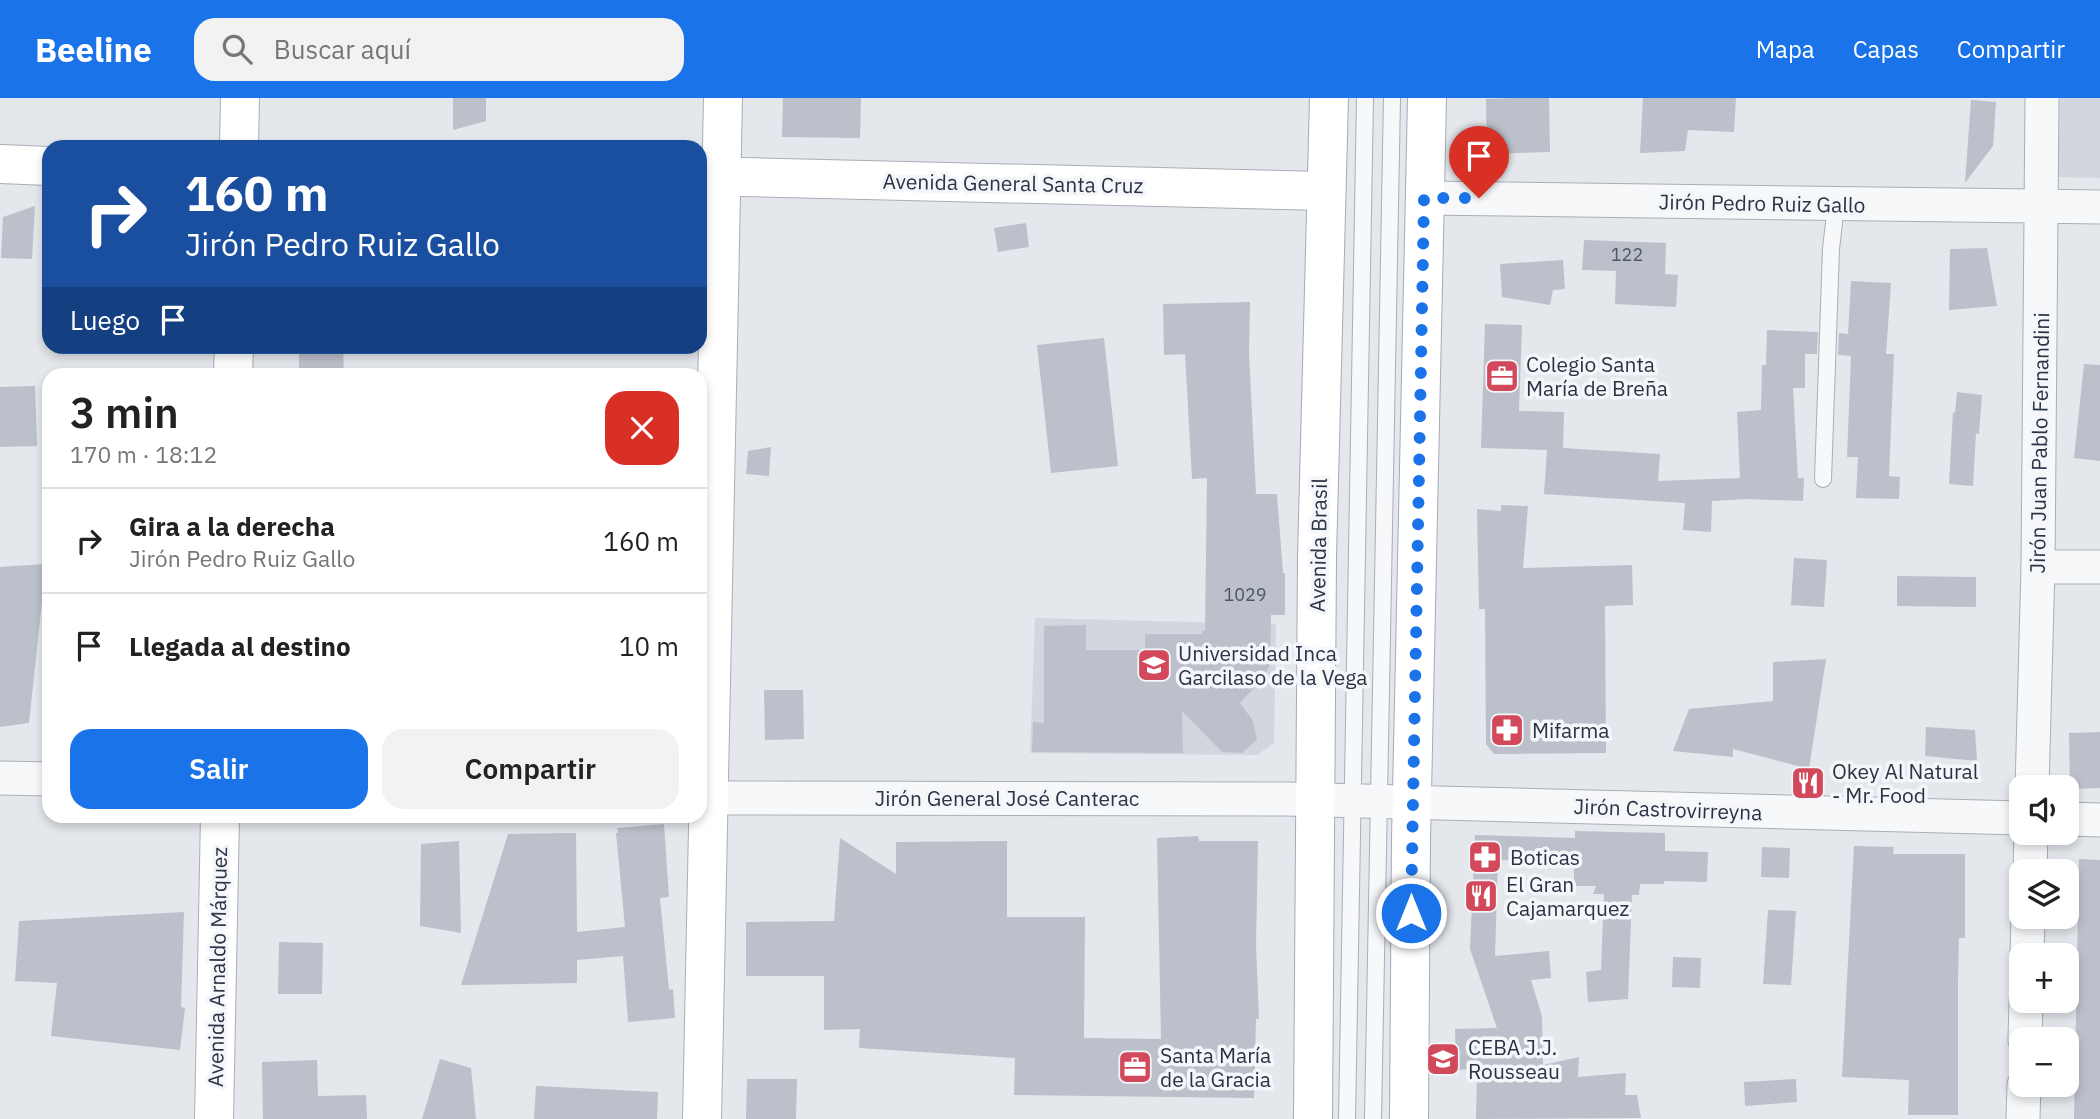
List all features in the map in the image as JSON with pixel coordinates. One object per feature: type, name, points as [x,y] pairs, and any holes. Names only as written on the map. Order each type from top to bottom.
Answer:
[{"type":"main road","points":[[239,140],[240,98]]},
{"type":"main road","points":[[707,532],[711,176],[723,98]]},
{"type":"main road","name":"Avenida Brasil","points":[[1313,1119],[1314,800],[1329,98]]},
{"type":"main road","name":"Avenida Brasil","points":[[1409,1119],[1381,801],[1424,198],[1427,98]]},
{"type":"main road","points":[[0,164],[42,166]]},
{"type":"main road","name":"Avenida General Santa Cruz","points":[[711,176],[1325,191]]},
{"type":"main road","name":"Avenida Arnaldo Márquez","points":[[214,1119],[220,823]]},
{"type":"main road","points":[[702,1119],[704,823]]},
{"type":"street","name":"Jirón Juan Pablo Fernandini","points":[[2032,775],[2038,567],[2042,98]]},
{"type":"street","name":"Jirón Pedro Ruiz Gallo","points":[[1424,198],[2100,207]]},
{"type":"street","points":[[2038,567],[2100,567]]},
{"type":"street","points":[[0,778],[42,779]]},
{"type":"street","name":"Jirón General José Canterac","points":[[707,799],[1314,800]]},
{"type":"street","name":"Jirón Castrovirreyna","points":[[1314,800],[2009,818]]},
{"type":"street","points":[[2079,819],[2100,820]]},
{"type":"street","points":[[2023,1119],[2024,1097]]},
{"type":"lane","name":"Avenida Brasil","points":[[1347,1119],[1381,801],[1365,98]]},
{"type":"lane","name":"Avenida Brasil","points":[[1373,1119],[1392,98]]},
{"type":"lane","points":[[1823,479],[1831,250],[1836,205]]},
{"type":"shaded area","points":[[2060,98],[2100,98],[2100,178],[2058,177]]},
{"type":"shaded area","name":"Universidad Inca Garcilaso de la Vega","points":[[1035,618],[1276,624],[1274,743],[1257,755],[1030,753]]},
{"type":"building","points":[[453,98],[486,98],[486,121],[453,130]]},
{"type":"building","points":[[783,98],[861,98],[860,138],[782,137]]},
{"type":"building","points":[[1549,98],[1550,152],[1487,154],[1486,99]]},
{"type":"building","points":[[1643,98],[1736,98],[1734,132],[1688,130],[1685,151],[1640,153]]},
{"type":"building","points":[[1971,100],[1996,102],[1993,146],[1965,183]]},
{"type":"building","points":[[35,206],[32,259],[1,258],[3,217]]},
{"type":"building","points":[[1026,223],[1029,247],[998,252],[994,228]]},
{"type":"building","points":[[1584,240],[1666,243],[1665,274],[1678,275],[1676,307],[1615,304],[1616,271],[1582,270]]},
{"type":"building","points":[[1987,248],[1997,306],[1949,310],[1950,249]]},
{"type":"building","points":[[1563,260],[1565,289],[1553,290],[1550,305],[1502,297],[1500,264]]},
{"type":"building","points":[[1851,281],[1891,283],[1886,354],[1894,354],[1889,476],[1900,477],[1899,499],[1856,498],[1858,457],[1847,457],[1851,356],[1838,355],[1839,333],[1848,334]]},
{"type":"building","points":[[1250,302],[1249,353],[1256,494],[1277,494],[1285,573],[1285,615],[1271,615],[1270,665],[1262,679],[1240,703],[1253,721],[1257,740],[1242,753],[1222,752],[1182,711],[1183,753],[1032,752],[1033,722],[1044,723],[1044,626],[1086,625],[1086,650],[1145,650],[1145,634],[1202,634],[1202,631],[1205,631],[1207,478],[1192,479],[1185,354],[1164,355],[1163,304]]},
{"type":"building","points":[[1485,324],[1522,325],[1519,411],[1564,412],[1563,448],[1660,454],[1658,481],[1740,478],[1737,412],[1761,410],[1762,365],[1766,365],[1767,330],[1818,332],[1817,354],[1805,354],[1805,388],[1793,388],[1798,478],[1804,478],[1803,501],[1712,501],[1711,532],[1683,530],[1685,503],[1544,494],[1547,450],[1481,448]]},
{"type":"building","points":[[1104,338],[1118,466],[1051,473],[1037,345]]},
{"type":"building","points":[[299,354],[343,354],[344,368],[299,368]]},
{"type":"building","points":[[2084,364],[2100,365],[2100,461],[2074,458]]},
{"type":"building","points":[[35,386],[37,446],[0,447],[0,387]]},
{"type":"building","points":[[1957,392],[1982,395],[1979,434],[1976,433],[1973,486],[1949,484],[1953,412],[1955,413]]},
{"type":"building","points":[[771,447],[769,476],[746,474],[748,451]]},
{"type":"building","points":[[1501,505],[1528,506],[1523,568],[1632,565],[1633,605],[1605,606],[1606,753],[1494,754],[1486,744],[1485,609],[1479,609],[1477,509],[1501,511]]},
{"type":"building","points":[[1794,558],[1827,560],[1824,607],[1791,605]]},
{"type":"building","points":[[42,564],[42,601],[29,723],[0,727],[0,567]]},
{"type":"building","points":[[1897,576],[1976,577],[1976,607],[1897,606]]},
{"type":"building","points":[[1826,659],[1809,769],[1733,749],[1733,757],[1673,751],[1689,709],[1773,701],[1773,662]]},
{"type":"building","points":[[764,690],[803,690],[804,739],[765,740]]},
{"type":"building","points":[[1926,727],[1975,730],[1977,761],[1925,756]]},
{"type":"building","points":[[2100,732],[2100,788],[2079,789],[2079,775],[2070,775],[2069,733]]},
{"type":"building","points":[[664,824],[669,897],[660,898],[669,990],[673,989],[675,1018],[628,1022],[623,956],[577,960],[577,983],[461,985],[508,834],[576,833],[577,932],[625,927],[617,828]]},
{"type":"building","points":[[1575,831],[1665,833],[1665,851],[1708,852],[1707,882],[1664,881],[1664,884],[1640,884],[1639,895],[1632,895],[1628,999],[1588,1002],[1586,972],[1601,970],[1604,894],[1593,894],[1596,886],[1574,886],[1574,862],[1498,860],[1495,956],[1549,951],[1551,978],[1531,980],[1542,1016],[1543,1065],[1579,1057],[1578,1077],[1626,1073],[1625,1095],[1637,1095],[1641,1118],[1476,1119],[1477,1069],[1456,1070],[1455,1029],[1497,1028],[1470,949],[1475,835],[1575,838]]},
{"type":"building","points":[[1198,836],[1199,841],[1258,841],[1256,945],[1259,1019],[1256,1019],[1254,1098],[1014,1095],[1015,1058],[859,1048],[860,1029],[824,1030],[824,976],[746,976],[746,922],[834,921],[840,838],[896,874],[896,842],[1007,841],[1007,917],[1085,917],[1084,1038],[1161,1039],[1157,838]]},
{"type":"building","points":[[459,841],[461,933],[420,926],[421,844]]},
{"type":"building","points":[[1854,846],[1894,847],[1893,854],[1965,854],[1965,938],[1959,938],[1958,1115],[1908,1115],[1909,1080],[1842,1077]]},
{"type":"building","points":[[1762,847],[1790,848],[1789,878],[1761,877]]},
{"type":"building","points":[[2079,859],[2100,860],[2100,1119],[2074,1119],[2074,1097],[2079,1097],[2079,1027],[2076,1027],[2076,1013],[2079,1013]]},
{"type":"building","points":[[1768,910],[1796,911],[1791,985],[1763,984]]},
{"type":"building","points":[[184,912],[181,1007],[185,1008],[180,1050],[51,1036],[57,983],[15,981],[19,921]]},
{"type":"building","points":[[279,942],[323,943],[322,994],[278,994]]},
{"type":"building","points":[[1673,957],[1701,958],[1700,988],[1672,987]]},
{"type":"building","points":[[440,1059],[471,1068],[476,1119],[422,1119]]},
{"type":"building","points":[[317,1060],[318,1096],[366,1095],[367,1119],[263,1119],[262,1062]]},
{"type":"building","points":[[747,1079],[797,1079],[796,1119],[746,1119]]},
{"type":"building","points":[[1796,1079],[1797,1102],[1745,1106],[1744,1082]]},
{"type":"building","points":[[536,1086],[658,1092],[657,1119],[534,1119]]},
{"type":"place","name":"Colegio Santa María de Breña","points":[[1502,376]]},
{"type":"place","name":"Universidad Inca Garcilaso de la Vega","points":[[1154,665]]},
{"type":"place","name":"Mifarma","points":[[1507,730]]},
{"type":"place","name":"Okey Al Natural - Mr. Food","points":[[1808,783]]},
{"type":"place","name":"Boticas","points":[[1485,857]]},
{"type":"place","name":"El Gran Cajamarquez","points":[[1481,896]]},
{"type":"place","name":"CEBA J.J. Rousseau","points":[[1443,1059]]},
{"type":"place","name":"Santa María de la Gracia","points":[[1135,1067]]},
{"type":"route","points":[[1411,913],[1424,198],[1479,198]]}]
